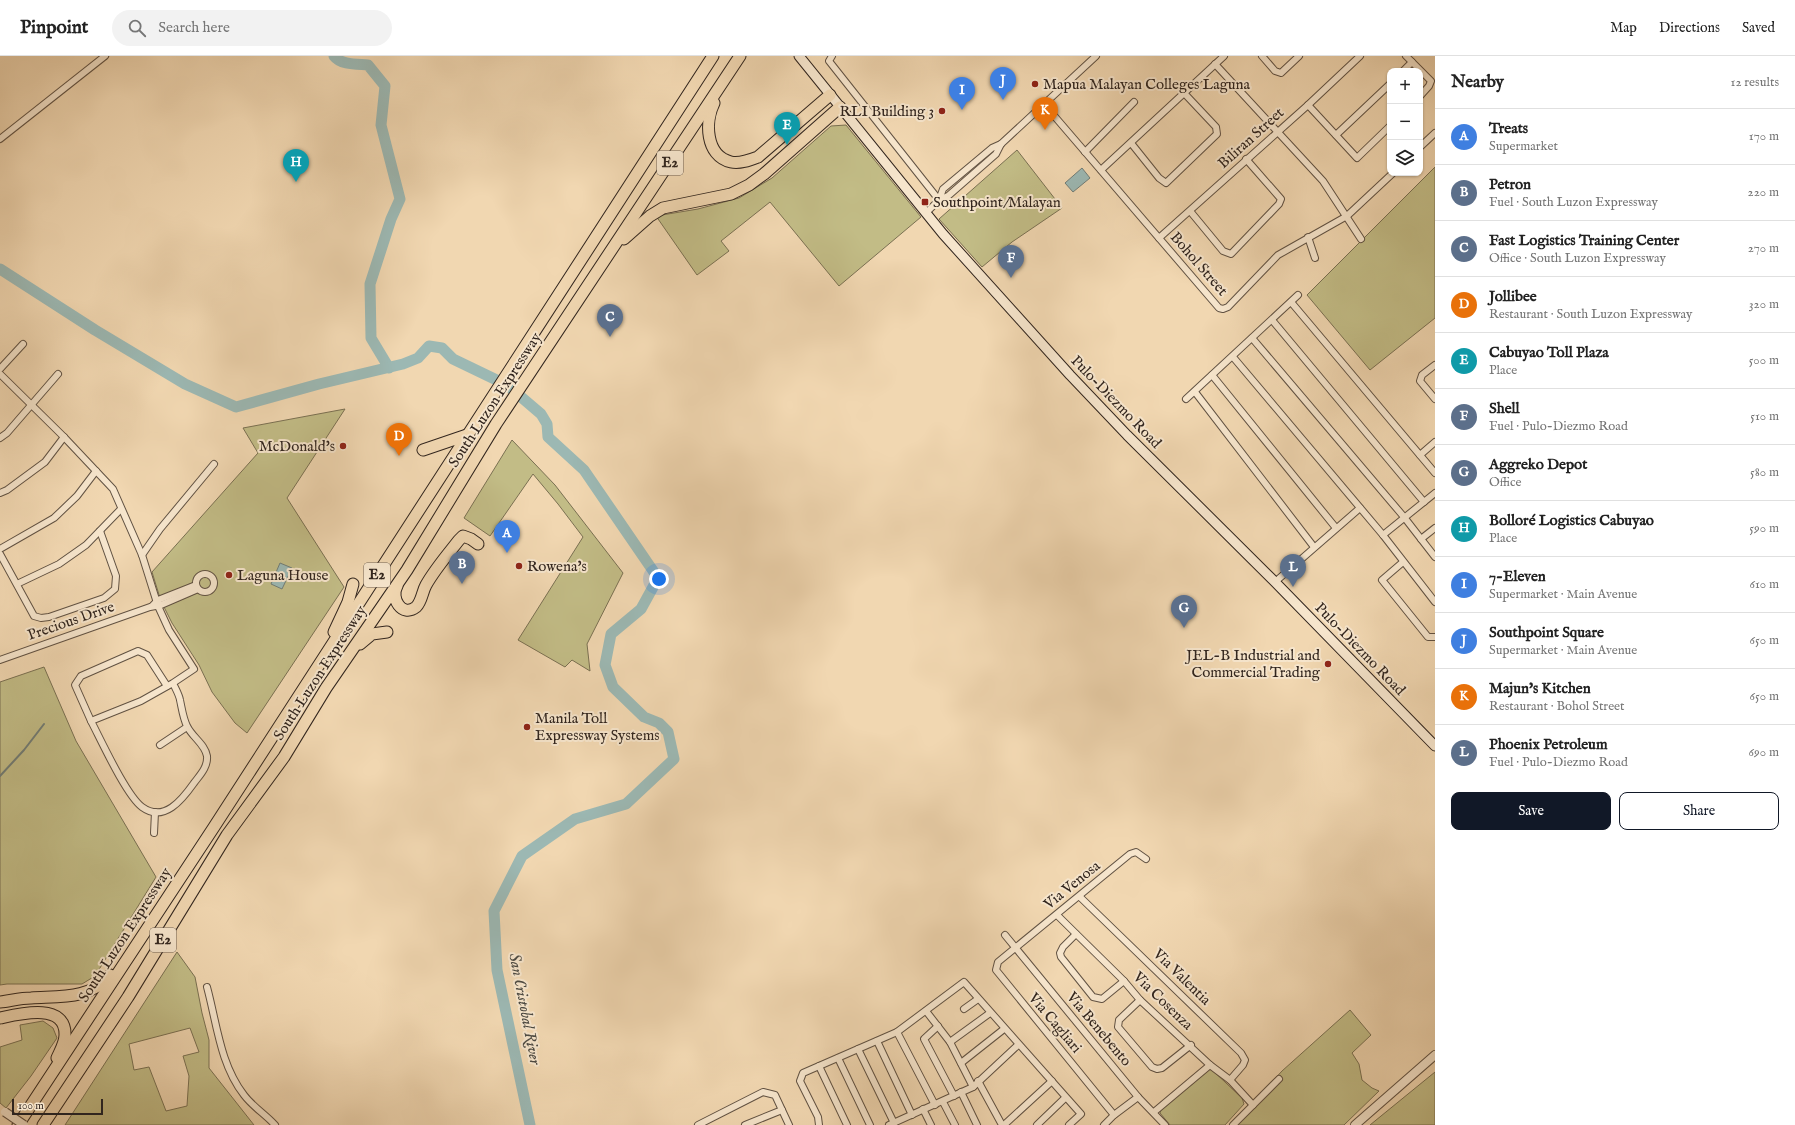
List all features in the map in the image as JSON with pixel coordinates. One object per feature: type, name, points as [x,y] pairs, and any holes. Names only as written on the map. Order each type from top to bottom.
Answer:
[{"type":"highway","name":"South Luzon Expressway","points":[[18,1125],[49,1080],[329,650],[713,56]]},
{"type":"highway","name":"South Luzon Expressway","points":[[43,1125],[128,997],[227,835],[284,756],[342,664],[407,570],[496,424],[740,56]]},
{"type":"highway","points":[[728,75],[712,107],[708,126],[709,137],[714,149],[722,158],[731,162],[746,162],[758,157],[830,95]]},
{"type":"highway","points":[[612,251],[650,216],[663,208],[731,194],[749,185],[764,174],[840,107]]},
{"type":"highway","points":[[423,450],[467,435]]},
{"type":"highway","points":[[407,570],[395,590],[395,598],[400,607],[404,610],[410,610],[419,603],[426,585],[463,536],[478,544]]},
{"type":"highway","points":[[329,650],[337,624],[348,602],[353,584]]},
{"type":"highway","points":[[342,664],[362,642],[372,634],[387,632]]},
{"type":"highway","points":[[0,1002],[30,998],[77,995],[93,990],[104,983],[142,935]]},
{"type":"highway","points":[[0,1018],[46,1013],[54,1015],[60,1019],[65,1037],[49,1080]]},
{"type":"highway","points":[[49,1125],[69,1086]]},
{"type":"main road","name":"Pulo-Diezmo Road","points":[[799,56],[926,213],[1075,381],[1127,435],[1275,582],[1435,746]]},
{"type":"street","points":[[0,139],[105,56]]},
{"type":"street","points":[[832,56],[829,61],[939,200]]},
{"type":"street","points":[[926,213],[939,200],[948,196],[996,154],[1001,144],[1096,56]]},
{"type":"street","points":[[1101,170],[1224,56]]},
{"type":"street","points":[[1262,56],[1275,71],[1281,72],[1299,56]]},
{"type":"street","name":"Biliran Street","points":[[1159,238],[1308,105],[1360,56]]},
{"type":"street","points":[[1406,56],[1418,68]]},
{"type":"street","points":[[1406,68],[1412,62]]},
{"type":"street","points":[[1215,64],[1277,133],[1323,181],[1361,239]]},
{"type":"street","points":[[1423,74],[1430,81],[1430,86],[1423,93]]},
{"type":"street","points":[[1336,135],[1387,87]]},
{"type":"street","points":[[1131,143],[1158,178],[1166,183],[1178,173],[1217,134],[1216,127],[1184,93]]},
{"type":"street","points":[[1085,152],[1134,102]]},
{"type":"street","name":"Bohol Street","points":[[1044,104],[1219,308],[1223,309],[1228,307],[1278,255],[1347,216],[1390,176]]},
{"type":"street","points":[[1308,105],[1357,158],[1387,129]]},
{"type":"street","points":[[1423,144],[1435,133]]},
{"type":"street","points":[[1190,211],[1223,251],[1231,254],[1279,204],[1281,199],[1246,159]]},
{"type":"street","points":[[1308,237],[1315,258]]},
{"type":"street","points":[[1186,399],[1233,357],[1298,295]]},
{"type":"street","points":[[1291,302],[1435,473]]},
{"type":"street","points":[[1272,320],[1424,502]]},
{"type":"street","points":[[1252,338],[1404,517],[1435,557]]},
{"type":"street","points":[[0,369],[23,344]]},
{"type":"street","points":[[1233,357],[1360,508],[1435,602]]},
{"type":"street","points":[[1435,364],[1422,375],[1420,381],[1435,399]]},
{"type":"street","points":[[0,374],[64,437],[113,490],[142,555],[157,604],[169,630],[194,669],[170,685],[141,701],[91,721]]},
{"type":"street","points":[[0,438],[58,374]]},
{"type":"street","points":[[1212,375],[1336,528]]},
{"type":"street","points":[[1195,392],[1314,547]]},
{"type":"street","points":[[0,493],[7,490],[45,462],[64,437]]},
{"type":"street","points":[[1420,455],[1435,442]]},
{"type":"street","points":[[142,555],[160,529],[214,464]]},
{"type":"street","points":[[0,549],[54,518],[77,496],[96,471]]},
{"type":"street","points":[[1382,535],[1435,493]]},
{"type":"street","points":[[1275,582],[1360,508]]},
{"type":"street","points":[[17,584],[59,564],[86,545],[121,509]]},
{"type":"street","points":[[1421,539],[1435,528]]},
{"type":"street","points":[[0,554],[34,616],[41,618],[49,617],[104,598],[115,588],[116,576],[100,531]]},
{"type":"street","points":[[1403,562],[1382,580],[1428,637],[1435,637]]},
{"type":"street","name":"Precious Drive","points":[[0,660],[150,607],[197,587]]},
{"type":"street","points":[[138,651],[147,655],[170,685],[180,698],[182,712],[187,727],[204,748],[207,757],[205,768],[182,801],[172,808],[160,813],[149,811],[140,806],[126,786],[91,721],[75,685],[81,676],[138,651]]},
{"type":"street","points":[[160,745],[187,727]]},
{"type":"street","points":[[154,833],[155,812]]},
{"type":"street","name":"Via Venosa","points":[[1015,948],[1080,897],[1130,854],[1136,852],[1146,858]]},
{"type":"street","name":"Via Valentia","points":[[1080,897],[1241,1053],[1245,1060],[1243,1065],[1230,1080]]},
{"type":"street","name":"Via Cosenza","points":[[1057,915],[1124,981],[1140,1000],[1210,1065],[1230,1080],[1253,1105]]},
{"type":"street","points":[[1076,934],[1063,947],[1060,953],[1061,957],[1093,997],[1102,999],[1124,981]]},
{"type":"street","name":"Via Benebento","points":[[1005,936],[1138,1097],[1165,1125]]},
{"type":"street","name":"Via Cagliari","points":[[1015,948],[998,962],[996,970],[1114,1115]]},
{"type":"street","points":[[819,1125],[818,1118],[800,1081],[803,1073],[897,1032],[964,982],[1018,1046],[1081,1114],[1069,1125]]},
{"type":"street","points":[[207,987],[215,1016],[220,1045],[235,1081],[245,1097],[275,1125]]},
{"type":"street","points":[[964,1009],[978,999]]},
{"type":"street","points":[[1140,1000],[1119,1020],[1118,1027],[1152,1067],[1157,1069],[1162,1068],[1190,1045]]},
{"type":"street","points":[[926,1011],[950,1042],[961,1063],[1003,1125],[1052,1082]]},
{"type":"street","points":[[950,1042],[990,1013]]},
{"type":"street","points":[[938,1026],[924,1039],[954,1096]]},
{"type":"street","points":[[961,1063],[1004,1028]]},
{"type":"street","points":[[897,1032],[935,1105]]},
{"type":"street","points":[[877,1041],[909,1117],[910,1125]]},
{"type":"street","points":[[858,1049],[891,1124],[943,1102],[976,1084],[1018,1046]]},
{"type":"street","points":[[1355,1125],[1435,1055]]},
{"type":"street","points":[[838,1058],[870,1125]]},
{"type":"street","points":[[1154,1112],[1210,1065]]},
{"type":"street","points":[[819,1066],[847,1125]]},
{"type":"street","points":[[1233,1125],[1279,1079]]},
{"type":"street","points":[[698,1125],[764,1092],[775,1095],[789,1125]]},
{"type":"street","points":[[961,1092],[977,1125]]},
{"type":"street","points":[[1104,1125],[1114,1115],[1138,1097]]},
{"type":"street","points":[[1037,1125],[1065,1098]]},
{"type":"street","points":[[943,1102],[955,1125]]},
{"type":"street","points":[[924,1109],[931,1125]]},
{"type":"street","points":[[745,1125],[782,1110]]},
{"type":"street","points":[[2,1111],[24,1125]]},
{"type":"street","points":[[713,1118],[717,1125]]},
{"type":"shaded area","points":[[846,125],[921,217],[839,286],[770,202],[721,241],[729,251],[697,275],[656,216],[698,209],[739,198],[772,178],[831,126]]},
{"type":"shaded area","points":[[1017,150],[1062,208],[1012,242],[982,267],[939,219]]},
{"type":"shaded area","points":[[1435,167],[1435,318],[1370,370],[1307,295]]},
{"type":"shaded area","points":[[345,409],[287,498],[344,587],[247,733],[235,723],[212,692],[199,665],[172,623],[164,607],[197,593],[192,583],[160,598],[152,572],[258,453],[243,428]]},
{"type":"shaded area","points":[[512,440],[555,485],[623,573],[587,644],[590,671],[572,660],[565,667],[518,640],[583,537],[558,504],[533,474],[490,536],[464,518]]},
{"type":"shaded area","points":[[44,667],[76,741],[156,877],[95,976],[82,984],[0,985],[0,682]]},
{"type":"shaded area","points":[[177,952],[195,977],[209,1040],[209,1068],[254,1125],[65,1125]],"holes":[[[190,1028],[199,1052],[183,1056],[189,1076],[187,1106],[166,1111],[149,1067],[134,1070],[129,1044]]]},
{"type":"shaded area","points":[[1350,1010],[1371,1035],[1352,1053],[1359,1064],[1362,1080],[1372,1088],[1379,1091],[1344,1125],[1232,1125],[1282,1071]]},
{"type":"shaded area","points":[[43,1021],[53,1028],[57,1038],[31,1076],[6,1108],[0,1103],[0,1047],[22,1040],[20,1025]]},
{"type":"shaded area","points":[[1210,1068],[1242,1098],[1244,1104],[1225,1125],[1170,1125],[1160,1113],[1161,1109]]},
{"type":"shaded area","points":[[1435,1072],[1435,1125],[1370,1125]]},
{"type":"water","points":[[1082,168],[1090,178],[1073,192],[1065,183]]},
{"type":"water","points":[[280,563],[292,568],[282,589],[271,584]]},
{"type":"waterway","points":[[334,56],[345,63],[368,65],[385,86],[381,125],[400,199],[391,219],[370,284],[371,338],[389,368]]},
{"type":"waterway","name":"San Cristobal River","points":[[0,269],[95,330],[185,384],[236,407],[319,384],[403,364],[418,358],[429,346],[442,348],[453,359],[507,385],[541,414],[547,424],[548,437],[584,470],[658,578],[641,609],[611,634],[605,665],[613,687],[644,717],[659,723],[668,732],[674,759],[626,804],[575,819],[522,856],[494,911],[497,970],[530,1125]]},
{"type":"waterway","points":[[0,776],[24,750],[44,724]]},
{"type":"place","name":"Mapua Malayan Colleges Laguna","points":[[1035,84]]},
{"type":"place","name":"Southpoint Square","points":[[1003,100]]},
{"type":"place","name":"7-Eleven","points":[[962,110]]},
{"type":"place","name":"RLI Building 3","points":[[942,111]]},
{"type":"place","name":"Majun's Kitchen","points":[[1045,130]]},
{"type":"place","name":"Cabuyao Toll Plaza","points":[[787,145]]},
{"type":"place","name":"Bolloré Logistics Cabuyao","points":[[296,182]]},
{"type":"place","name":"Southpoint/Malayan","points":[[925,202]]},
{"type":"place","name":"Shell","points":[[1011,278]]},
{"type":"place","name":"Fast Logistics Training Center","points":[[610,337]]},
{"type":"place","name":"McDonald's","points":[[343,446]]},
{"type":"place","name":"Jollibee","points":[[399,456]]},
{"type":"place","name":"Treats","points":[[507,553]]},
{"type":"place","name":"Rowena's","points":[[519,566]]},
{"type":"place","name":"Laguna House","points":[[229,575]]},
{"type":"place","name":"Petron","points":[[462,584]]},
{"type":"place","name":"Phoenix Petroleum","points":[[1293,587]]},
{"type":"place","name":"Aggreko Depot","points":[[1184,628]]},
{"type":"place","name":"JEL-B Industrial and Commercial Trading","points":[[1328,664]]},
{"type":"place","name":"Manila Toll Expressway Systems","points":[[527,727]]}]
